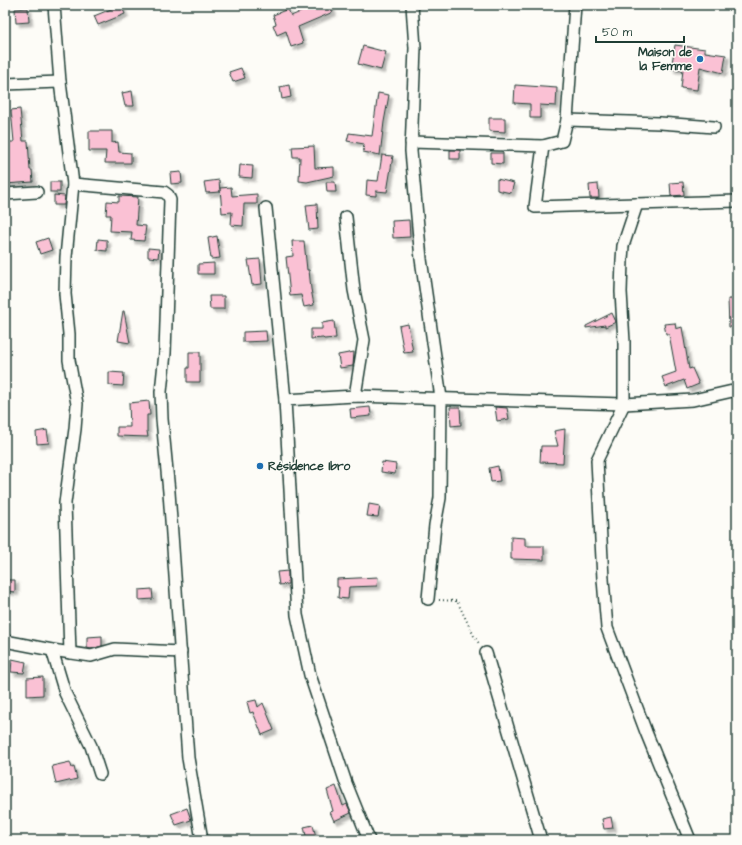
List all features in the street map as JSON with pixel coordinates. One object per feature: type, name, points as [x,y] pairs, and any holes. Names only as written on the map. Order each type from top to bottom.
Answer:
[{"type":"street","points":[[54,5],[60,82],[74,184],[66,257],[69,360],[77,404],[66,503],[70,653]]},
{"type":"street","points":[[412,5],[415,48],[411,151],[421,259],[441,398],[440,498],[435,525],[428,599]]},
{"type":"street","points":[[411,142],[543,146],[562,141],[567,120],[575,5]]},
{"type":"street","points":[[5,84],[60,82]]},
{"type":"street","points":[[567,120],[660,123],[714,127]]},
{"type":"street","points":[[543,146],[535,207],[737,201]]},
{"type":"street","points":[[74,184],[164,192],[168,195],[170,200],[165,353],[161,392],[162,420],[169,492],[188,758],[202,840]]},
{"type":"street","points":[[5,194],[37,192]]},
{"type":"street","points":[[637,204],[624,246],[622,260],[621,292],[624,342],[624,404],[597,460],[602,571],[607,628],[646,732],[690,840]]},
{"type":"street","points":[[266,208],[285,400],[297,615],[310,675],[346,783],[368,840]]},
{"type":"street","points":[[346,217],[354,290],[364,340],[355,396]]},
{"type":"street","points":[[285,400],[355,396],[624,404],[693,400],[737,390]]},
{"type":"street","points":[[5,641],[91,656],[115,649],[181,652]]},
{"type":"street","points":[[52,650],[65,693],[91,746],[100,774]]},
{"type":"street","points":[[486,653],[541,840]]},
{"type":"path","points":[[428,599],[457,601],[474,636],[486,653]]},
{"type":"building","points":[[121,5],[125,14],[98,25],[94,16]]},
{"type":"building","points":[[317,5],[330,5],[333,12],[298,27],[303,43],[291,47],[286,31],[277,35],[273,25],[276,24],[273,15],[288,9],[291,16]]},
{"type":"building","points":[[28,8],[29,22],[16,23],[15,9]]},
{"type":"building","points":[[675,45],[705,49],[705,52],[726,55],[723,73],[700,67],[697,90],[681,88],[683,70],[671,69]]},
{"type":"building","points":[[363,46],[386,52],[381,70],[358,64]]},
{"type":"building","points":[[241,68],[245,78],[233,82],[229,72]]},
{"type":"building","points":[[289,85],[291,97],[282,99],[280,87]]},
{"type":"building","points":[[515,85],[557,88],[556,106],[540,105],[540,118],[530,118],[530,104],[514,103]]},
{"type":"building","points":[[132,91],[134,106],[125,106],[122,93]]},
{"type":"building","points":[[378,93],[389,95],[380,155],[363,152],[364,144],[347,141],[349,133],[372,136]]},
{"type":"building","points":[[20,109],[23,141],[28,141],[30,170],[32,170],[33,182],[5,184],[5,142],[14,142],[11,110]]},
{"type":"building","points":[[489,118],[505,118],[505,132],[489,131]]},
{"type":"building","points":[[89,131],[112,131],[112,143],[118,142],[119,152],[131,153],[131,163],[105,163],[106,151],[89,151]]},
{"type":"building","points":[[314,146],[315,168],[334,167],[334,176],[307,182],[299,181],[300,157],[293,157],[292,147]]},
{"type":"building","points":[[450,150],[460,150],[460,159],[450,159]]},
{"type":"building","points":[[491,153],[503,153],[503,164],[491,163]]},
{"type":"building","points":[[382,155],[393,156],[387,192],[376,191],[376,196],[366,195],[367,180],[378,181]]},
{"type":"building","points":[[240,165],[253,166],[252,178],[239,177]]},
{"type":"building","points":[[181,172],[182,183],[171,184],[170,173]]},
{"type":"building","points":[[497,179],[514,183],[511,193],[497,190]]},
{"type":"building","points":[[219,180],[220,192],[206,193],[204,182]]},
{"type":"building","points":[[50,182],[60,182],[60,192],[50,192]]},
{"type":"building","points":[[326,182],[335,182],[336,192],[327,192]]},
{"type":"building","points":[[683,182],[684,195],[671,196],[670,183]]},
{"type":"building","points":[[598,184],[599,198],[590,198],[589,185]]},
{"type":"building","points":[[231,187],[232,196],[257,194],[257,204],[244,204],[243,226],[231,225],[232,212],[222,213],[220,188]]},
{"type":"building","points":[[54,195],[65,196],[64,205],[54,205]]},
{"type":"building","points":[[119,196],[138,197],[136,225],[146,226],[144,241],[131,240],[132,232],[110,231],[111,215],[106,215],[107,201],[119,202]]},
{"type":"building","points":[[317,204],[318,229],[309,230],[306,205]]},
{"type":"building","points":[[409,220],[410,237],[393,238],[392,221]]},
{"type":"building","points":[[217,236],[220,258],[211,259],[208,238]]},
{"type":"building","points":[[48,238],[52,250],[40,254],[36,242]]},
{"type":"building","points":[[98,239],[107,240],[107,251],[97,250]]},
{"type":"building","points":[[292,241],[304,241],[307,270],[309,270],[314,305],[304,307],[301,295],[290,296],[286,257],[293,256]]},
{"type":"building","points":[[148,248],[159,249],[158,258],[148,257]]},
{"type":"building","points":[[260,259],[262,284],[252,285],[248,260]]},
{"type":"building","points":[[214,263],[214,274],[198,274],[198,264]]},
{"type":"building","points":[[209,296],[224,296],[224,309],[210,309]]},
{"type":"building","points":[[728,299],[737,299],[737,327],[729,327]]},
{"type":"building","points":[[124,311],[130,343],[118,341]]},
{"type":"building","points":[[612,313],[616,322],[605,327],[605,325],[586,328],[586,326]]},
{"type":"building","points":[[334,321],[336,338],[311,339],[311,329],[322,329],[322,323]]},
{"type":"building","points":[[675,323],[676,329],[682,327],[689,369],[692,368],[699,384],[687,389],[684,380],[666,387],[662,377],[676,372],[669,334],[666,334],[664,324]]},
{"type":"building","points":[[408,324],[413,352],[404,353],[399,326]]},
{"type":"building","points":[[266,331],[267,341],[243,342],[243,332]]},
{"type":"building","points":[[189,352],[200,352],[200,382],[187,382]]},
{"type":"building","points":[[354,352],[353,366],[340,368],[338,355]]},
{"type":"building","points":[[109,372],[124,373],[123,386],[109,385]]},
{"type":"building","points":[[149,401],[150,415],[147,415],[148,437],[117,436],[117,427],[130,427],[129,403]]},
{"type":"building","points":[[370,407],[371,416],[351,418],[350,409]]},
{"type":"building","points":[[450,407],[460,407],[461,425],[451,426]]},
{"type":"building","points":[[495,407],[507,408],[509,419],[497,421]]},
{"type":"building","points":[[565,429],[563,463],[540,462],[541,446],[558,446],[554,431]]},
{"type":"building","points":[[47,430],[49,443],[37,444],[36,432]]},
{"type":"building","points":[[382,462],[396,464],[395,474],[381,472]]},
{"type":"building","points":[[498,466],[500,481],[491,482],[489,468]]},
{"type":"building","points":[[369,504],[380,506],[378,517],[367,516]]},
{"type":"building","points":[[511,537],[525,538],[525,546],[544,546],[544,560],[511,559]]},
{"type":"building","points":[[288,571],[288,584],[279,585],[277,572]]},
{"type":"building","points":[[378,577],[377,586],[349,587],[348,599],[338,598],[339,587],[337,587],[337,579]]},
{"type":"building","points":[[5,580],[15,580],[15,592],[5,591]]},
{"type":"building","points":[[152,589],[153,599],[139,600],[139,590]]},
{"type":"building","points":[[102,636],[102,646],[91,649],[87,648],[87,637]]},
{"type":"building","points":[[12,659],[26,662],[24,673],[11,672]]},
{"type":"building","points":[[43,677],[43,695],[27,696],[27,678]]},
{"type":"building","points":[[256,700],[258,707],[263,703],[274,730],[262,735],[253,712],[250,713],[247,702]]},
{"type":"building","points":[[70,762],[72,768],[74,767],[77,779],[56,784],[52,766]]},
{"type":"building","points":[[336,786],[343,806],[347,804],[351,813],[334,821],[330,812],[333,811],[327,790]]},
{"type":"building","points":[[187,808],[191,820],[176,825],[171,814]]},
{"type":"building","points":[[611,817],[613,828],[604,829],[602,819]]},
{"type":"building","points":[[313,825],[316,837],[307,840],[304,827]]},
{"type":"place","name":"Maison de la Femme","points":[[700,59]]},
{"type":"place","name":"Résidence Ibro","points":[[260,466]]}]
